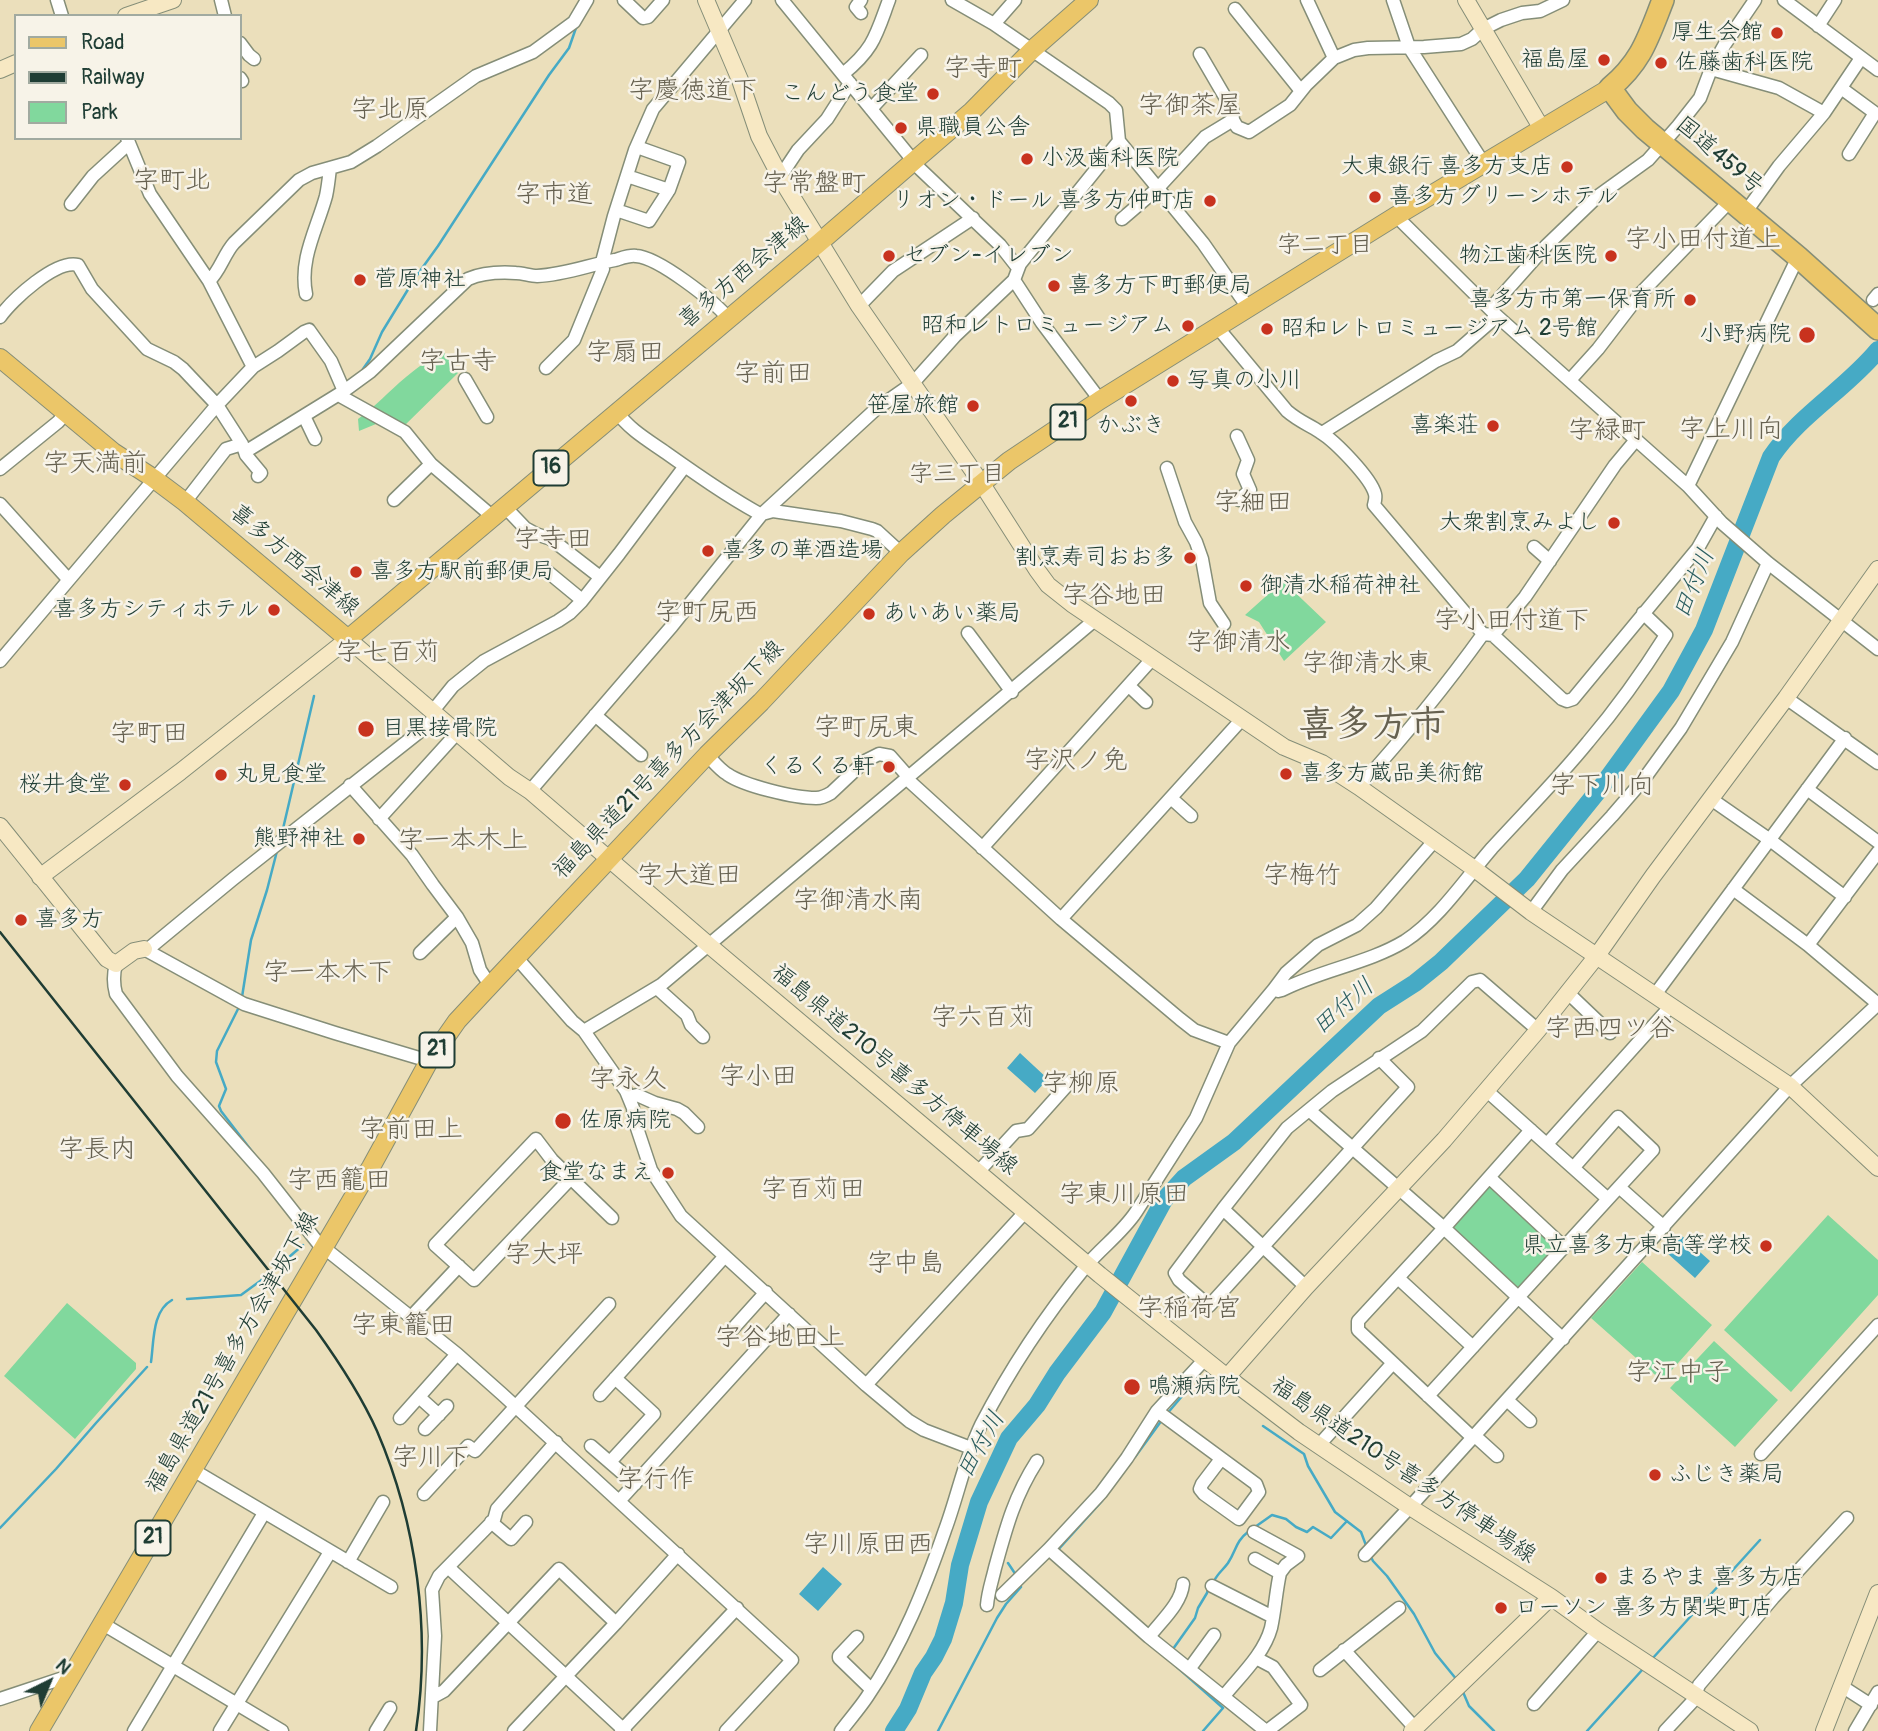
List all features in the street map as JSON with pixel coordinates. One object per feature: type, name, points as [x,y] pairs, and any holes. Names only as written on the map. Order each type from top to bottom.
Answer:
[{"type":"highway","points":[[1610,88],[1642,54],[1663,0]]},
{"type":"highway","name":"国道459号","points":[[1610,88],[1645,129],[1798,257],[1873,310]]},
{"type":"main road","name":"喜多方西会津線","points":[[0,358],[113,452],[185,502],[348,639],[972,111],[1032,50],[1089,0]]},
{"type":"main road","name":"福島県道21号喜多方会津坂下線","points":[[39,1731],[395,1126],[429,1061],[457,1021],[707,755],[761,702],[901,553],[1009,461],[1100,400],[1396,216],[1610,88]]},
{"type":"street","points":[[138,14],[157,11],[173,0]]},
{"type":"street","points":[[209,281],[234,243],[299,180],[308,174],[342,166],[362,156],[476,76],[533,52],[574,22],[587,0]]},
{"type":"street","points":[[624,0],[643,18],[648,17],[663,0]]},
{"type":"street","points":[[706,0],[740,80],[759,136],[780,177],[859,306],[1048,585],[1284,747],[1322,763],[1359,787],[1596,957],[1790,1086],[1878,1168]]},
{"type":"street","points":[[546,368],[573,340],[603,269],[602,262],[616,210],[653,109],[745,0]]},
{"type":"street","points":[[782,0],[920,169],[1000,245],[1017,271],[1042,324],[1100,400]]},
{"type":"street","points":[[780,177],[798,150],[827,119],[853,66],[874,41],[889,0]]},
{"type":"street","points":[[952,0],[994,24],[1116,110],[1119,141],[1203,243],[1249,309]]},
{"type":"street","points":[[994,24],[1015,0]]},
{"type":"street","points":[[1307,0],[1335,58]]},
{"type":"street","points":[[1393,0],[1409,47],[1484,164]]},
{"type":"street","points":[[1465,0],[1542,129]]},
{"type":"street","points":[[1200,54],[1232,109],[1237,127],[1249,132],[1290,105],[1335,58],[1354,50],[1461,44],[1501,20],[1540,11],[1563,0]]},
{"type":"street","points":[[1322,433],[1436,361],[1457,351],[1493,312],[1546,246],[1598,196],[1640,166],[1664,143],[1700,98],[1711,69],[1725,44],[1755,0]]},
{"type":"street","points":[[1784,0],[1878,70]]},
{"type":"street","points":[[1818,26],[1835,0]]},
{"type":"street","points":[[1235,9],[1301,91]]},
{"type":"street","points":[[242,46],[254,59]]},
{"type":"street","points":[[871,109],[921,55]]},
{"type":"street","points":[[1570,380],[1641,293],[1779,166],[1824,113],[1861,58]]},
{"type":"street","points":[[1711,69],[1779,88],[1824,113]]},
{"type":"street","points":[[1841,88],[1875,113],[1849,154]]},
{"type":"street","points":[[1122,219],[1158,188],[1205,137],[1233,120]]},
{"type":"street","points":[[71,204],[93,176],[128,141],[150,194],[209,281],[253,367]]},
{"type":"street","points":[[530,791],[671,626],[762,514],[876,409],[912,384],[1017,271],[1119,141]]},
{"type":"street","points":[[616,210],[649,221],[669,190],[680,162],[637,147]]},
{"type":"street","points":[[306,294],[303,279],[306,259],[326,198],[330,168]]},
{"type":"street","points":[[627,176],[669,190]]},
{"type":"street","points":[[1396,216],[1493,312],[1688,486],[1719,520],[1768,563],[1878,649]]},
{"type":"street","points":[[859,306],[893,271],[973,218]]},
{"type":"street","points":[[185,502],[226,449],[244,448],[343,394],[474,276],[497,273],[534,276],[561,274],[635,256],[654,261],[728,318]]},
{"type":"street","points":[[1688,486],[1798,257]]},
{"type":"street","points":[[0,317],[15,299],[45,276],[72,264],[78,265],[92,289],[147,349],[183,369],[216,405],[246,455],[261,473],[258,476]]},
{"type":"street","points":[[1218,328],[1287,411],[1300,422],[1322,433],[1360,469],[1376,496],[1374,505],[1488,635],[1567,701],[1573,699],[1719,520]]},
{"type":"street","points":[[0,661],[216,405],[253,367],[309,330],[331,361],[343,394],[371,414],[402,430],[431,464],[499,512],[536,534],[551,539],[600,577]]},
{"type":"street","points":[[465,379],[487,416]]},
{"type":"street","points":[[617,412],[635,430],[752,510],[762,514],[774,511],[866,527],[877,531],[901,553]]},
{"type":"street","points":[[0,469],[66,413]]},
{"type":"street","points":[[304,416],[315,439]]},
{"type":"street","points":[[1237,436],[1248,460],[1244,474],[1250,490],[1239,500]]},
{"type":"street","points":[[1359,787],[1488,635],[1525,597],[1615,465],[1635,441]]},
{"type":"street","points":[[394,500],[431,464]]},
{"type":"street","points":[[685,466],[570,613],[484,661],[453,685],[428,725],[145,949],[134,951],[115,969],[113,985],[116,994],[177,1076],[263,1173],[318,1243],[457,1354],[620,1500],[792,1660],[726,1731]]},
{"type":"street","points":[[1167,468],[1185,522],[1202,559],[1210,603],[1224,624]]},
{"type":"street","points":[[0,504],[68,579]]},
{"type":"street","points":[[1534,547],[1550,561]]},
{"type":"street","points":[[1527,909],[1644,779],[1681,728],[1732,642],[1768,563]]},
{"type":"street","points":[[1227,1377],[1306,1287],[1399,1190],[1538,1030],[1596,957],[1878,569]]},
{"type":"street","points":[[548,572],[582,600]]},
{"type":"street","points":[[1274,989],[1282,990],[1390,950],[1425,925],[1587,744],[1643,671],[1666,635],[1643,613]]},
{"type":"street","points":[[584,1031],[657,988],[710,946],[1097,619]]},
{"type":"street","points":[[968,633],[1012,692]]},
{"type":"street","points":[[40,877],[180,772],[348,639]]},
{"type":"street","name":"福島県道210号喜多方停車場線","points":[[348,639],[1100,1276],[1227,1377],[1319,1445],[1550,1597],[1743,1729]]},
{"type":"street","points":[[982,848],[1153,658]]},
{"type":"street","points":[[1129,685],[1146,702]]},
{"type":"street","points":[[1786,698],[1878,763]]},
{"type":"street","points":[[595,715],[641,755]]},
{"type":"street","points":[[1062,919],[1243,718]]},
{"type":"street","points":[[379,819],[457,733]]},
{"type":"street","points":[[1654,996],[1845,738]]},
{"type":"street","points":[[707,755],[724,772],[737,779],[798,796],[818,798],[824,797],[866,761],[879,754],[890,756],[905,773],[906,779],[1062,919],[1194,1030],[1229,1043]]},
{"type":"street","points":[[350,785],[412,855],[457,917],[472,943],[480,970],[490,985]]},
{"type":"street","points":[[1807,789],[1878,842]]},
{"type":"street","points":[[1171,798],[1191,816]]},
{"type":"street","points":[[1711,799],[1845,897]]},
{"type":"street","points":[[0,826],[115,969]]},
{"type":"street","points":[[841,1731],[871,1689],[904,1632],[922,1594],[971,1448],[992,1404],[1057,1302],[1136,1212],[1196,1118],[1229,1043],[1286,973],[1318,945],[1357,925],[1369,915],[1435,840]]},
{"type":"street","points":[[1808,945],[1878,852]]},
{"type":"street","points":[[1365,1555],[1790,1086],[1878,1004],[1808,945],[1733,889]]},
{"type":"street","points":[[420,953],[457,917]]},
{"type":"street","points":[[145,949],[244,1004],[429,1061]]},
{"type":"street","points":[[516,957],[584,1031],[612,1069],[629,1097],[651,1170],[681,1216],[866,1385],[916,1426],[971,1448]]},
{"type":"street","points":[[1379,1058],[1408,1087],[1209,1306],[1179,1280],[1175,1273],[1283,1133],[1309,1110],[1379,1058],[1422,1031],[1472,982],[1480,980],[1538,1030]]},
{"type":"street","points":[[657,988],[687,1014],[691,1025],[703,1037]]},
{"type":"street","points":[[1567,992],[1610,1033]]},
{"type":"street","points":[[1547,1144],[1670,1007]]},
{"type":"street","points":[[979,1171],[1016,1131],[1028,1129],[1070,1082]]},
{"type":"street","points":[[1487,1091],[1608,1199]]},
{"type":"street","points":[[629,1097],[637,1095],[677,1109],[698,1127]]},
{"type":"street","points":[[1309,1110],[1444,1228],[1563,1339]]},
{"type":"street","points":[[1428,1396],[1653,1150],[1618,1117],[1574,1167]]},
{"type":"street","points":[[1497,1456],[1392,1364],[1358,1330],[1358,1321],[1531,1130]]},
{"type":"street","points":[[571,1178],[474,1280],[435,1245],[536,1139],[552,1160],[571,1178],[612,1218]]},
{"type":"street","points":[[1490,1178],[1564,1247]]},
{"type":"street","points":[[1619,1187],[1664,1227]]},
{"type":"street","points":[[1223,1209],[1306,1287]]},
{"type":"street","points":[[866,1385],[1026,1211]]},
{"type":"street","points":[[600,1395],[725,1256]]},
{"type":"street","points":[[411,1317],[459,1266]]},
{"type":"street","points":[[1398,1278],[1473,1347]]},
{"type":"street","points":[[730,1332],[766,1292]]},
{"type":"street","points":[[424,1494],[468,1446],[475,1451],[608,1304]]},
{"type":"street","points":[[620,1500],[789,1314]]},
{"type":"street","points":[[1760,1454],[1878,1325]]},
{"type":"street","points":[[400,1418],[457,1354]]},
{"type":"street","points":[[1002,1595],[1101,1493],[1157,1411],[1205,1359]]},
{"type":"street","points":[[1319,1445],[1392,1364]]},
{"type":"street","points":[[610,1462],[654,1414],[615,1378]]},
{"type":"street","points":[[419,1397],[443,1411],[425,1429]]},
{"type":"street","points":[[1507,1400],[1530,1421]]},
{"type":"street","points":[[1157,1411],[1256,1484],[1259,1492],[1239,1519],[1200,1489],[1221,1459]]},
{"type":"street","points":[[430,1731],[435,1636],[432,1590],[437,1578],[491,1522],[497,1509],[556,1443]]},
{"type":"street","points":[[592,1446],[635,1484]]},
{"type":"street","points":[[987,1605],[1010,1515],[1018,1493],[1037,1461]]},
{"type":"street","points":[[193,1470],[391,1587]]},
{"type":"street","points":[[348,1562],[383,1502]]},
{"type":"street","points":[[134,1731],[264,1513]]},
{"type":"street","points":[[1665,1731],[1693,1701],[1699,1685],[1773,1598],[1847,1518]]},
{"type":"street","points":[[491,1522],[510,1539],[526,1522]]},
{"type":"street","points":[[1224,1696],[1256,1658],[1266,1640],[1273,1617],[1280,1573],[1298,1556],[1254,1532]]},
{"type":"street","points":[[1049,1549],[1149,1637],[1267,1731],[1301,1705],[1273,1667],[1256,1658]]},
{"type":"street","points":[[220,1731],[330,1552]]},
{"type":"street","points":[[514,1731],[678,1554]]},
{"type":"street","points":[[1255,1559],[1280,1573]]},
{"type":"street","points":[[449,1568],[623,1730],[737,1608]]},
{"type":"street","points":[[433,1696],[444,1691],[559,1569],[616,1623]]},
{"type":"street","points":[[1149,1637],[1176,1604],[1183,1584]]},
{"type":"street","points":[[1212,1586],[1273,1617]]},
{"type":"street","points":[[1824,1731],[1878,1593]]},
{"type":"street","points":[[1345,1650],[1414,1730],[1550,1597]]},
{"type":"street","points":[[1321,1670],[1399,1608]]},
{"type":"street","points":[[103,1624],[282,1731]]},
{"type":"street","points":[[1534,1704],[1598,1631]]},
{"type":"street","points":[[1190,1668],[1214,1634]]},
{"type":"street","points":[[857,1637],[839,1658],[871,1689]]},
{"type":"street","points":[[0,1699],[72,1675]]},
{"type":"street","points":[[1843,1687],[1871,1705]]},
{"type":"street","points":[[1855,1731],[1878,1692]]},
{"type":"street","points":[[376,1731],[390,1708]]},
{"type":"green space","points":[[442,349],[458,373],[403,427],[376,424],[359,431],[358,419]]},
{"type":"green space","points":[[1283,581],[1326,622],[1284,661],[1259,622],[1245,615]]},
{"type":"green space","points":[[1490,1185],[1559,1247],[1521,1290],[1452,1227]]},
{"type":"green space","points":[[1828,1215],[1878,1260],[1878,1295],[1791,1392],[1724,1330]]},
{"type":"green space","points":[[1642,1262],[1712,1325],[1662,1381],[1591,1318]]},
{"type":"green space","points":[[67,1303],[136,1363],[136,1369],[75,1439],[4,1376]]},
{"type":"green space","points":[[1714,1341],[1778,1400],[1735,1447],[1670,1388]]},
{"type":"water","points":[[1020,1053],[1048,1079],[1035,1093],[1007,1068]]},
{"type":"water","points":[[1682,1236],[1710,1261],[1695,1278],[1667,1253]]},
{"type":"water","points":[[823,1567],[842,1584],[818,1611],[799,1594]]},
{"type":"waterway","points":[[363,369],[415,278],[569,48],[577,25]]},
{"type":"waterway","name":"田付川","points":[[894,1731],[943,1639],[954,1603],[960,1565],[979,1502],[1009,1438],[1037,1405],[1057,1373],[1103,1312],[1164,1200],[1184,1178],[1234,1142],[1379,1006],[1441,962],[1527,879],[1602,786],[1671,691],[1704,630],[1771,457],[1795,428],[1878,350]]},
{"type":"waterway","points":[[282,833],[314,696]]},
{"type":"waterway","points":[[242,997],[251,940],[277,851]]},
{"type":"waterway","points":[[238,1009],[217,1051],[216,1062],[226,1089],[219,1106],[254,1154]]},
{"type":"waterway","points":[[187,1299],[241,1295],[303,1245]]},
{"type":"waterway","points":[[151,1362],[157,1319],[165,1305],[172,1300]]},
{"type":"waterway","points":[[0,1528],[147,1367]]},
{"type":"waterway","points":[[1166,1415],[1189,1388]]},
{"type":"waterway","points":[[1135,1457],[1162,1420]]},
{"type":"waterway","points":[[1263,1426],[1304,1454],[1308,1466],[1335,1512],[1361,1532],[1367,1548]]},
{"type":"waterway","points":[[1057,1551],[1102,1501]]},
{"type":"waterway","points":[[1255,1527],[1272,1515],[1286,1519],[1307,1532],[1313,1527],[1331,1538],[1347,1521]]},
{"type":"waterway","points":[[1214,1581],[1249,1531]]},
{"type":"waterway","points":[[1652,1659],[1760,1540]]},
{"type":"waterway","points":[[1371,1557],[1414,1614],[1435,1653],[1457,1680]]},
{"type":"waterway","points":[[1008,1563],[1016,1575]]},
{"type":"waterway","points":[[938,1731],[997,1618],[1021,1587],[1020,1584]]},
{"type":"waterway","points":[[1173,1649],[1195,1618],[1208,1589]]},
{"type":"waterway","points":[[1179,1665],[1177,1667],[1223,1708],[1203,1731]]},
{"type":"waterway","points":[[1587,1731],[1643,1669]]},
{"type":"waterway","points":[[1463,1692],[1469,1706],[1494,1731]]},
{"type":"railway","points":[[0,932],[316,1330],[364,1405],[391,1466],[411,1540],[421,1617],[422,1655],[416,1731]]},
{"type":"place","name":"厚生会館","points":[[1777,33]]},
{"type":"place","name":"福島屋","points":[[1604,60]]},
{"type":"place","name":"佐藤歯科医院","points":[[1661,63]]},
{"type":"place","name":"こんどう食堂","points":[[933,94]]},
{"type":"place","name":"県職員公舎","points":[[901,128]]},
{"type":"place","name":"小汲歯科医院","points":[[1027,159]]},
{"type":"place","name":"大東銀行 喜多方支店","points":[[1567,167]]},
{"type":"place","name":"喜多方グリーンホテル","points":[[1375,197]]},
{"type":"place","name":"リオン・ドール 喜多方仲町店","points":[[1210,201]]},
{"type":"place","name":"セブン-イレブン","points":[[889,256]]},
{"type":"place","name":"物江歯科医院","points":[[1611,256]]},
{"type":"place","name":"菅原神社","points":[[360,280]]},
{"type":"place","name":"喜多方下町郵便局","points":[[1054,286]]},
{"type":"place","name":"喜多方市第一保育所","points":[[1690,300]]},
{"type":"place","name":"昭和レトロミュージアム","points":[[1188,326]]},
{"type":"place","name":"昭和レトロミュージアム 2号館","points":[[1267,329]]},
{"type":"place","name":"小野病院","points":[[1807,335]]},
{"type":"place","name":"写真の小川","points":[[1173,381]]},
{"type":"place","name":"かぶき","points":[[1131,401]]},
{"type":"place","name":"笹屋旅館","points":[[973,406]]},
{"type":"place","name":"喜楽荘","points":[[1493,426]]},
{"type":"place","name":"大衆割烹みよし","points":[[1614,523]]},
{"type":"place","name":"喜多の華酒造場","points":[[708,551]]},
{"type":"place","name":"割烹寿司おお多","points":[[1190,558]]},
{"type":"place","name":"喜多方駅前郵便局","points":[[356,572]]},
{"type":"place","name":"御清水稲荷神社","points":[[1246,586]]},
{"type":"place","name":"喜多方シティホテル","points":[[274,610]]},
{"type":"place","name":"あいあい薬局","points":[[869,614]]},
{"type":"place","name":"目黒接骨院","points":[[366,729]]},
{"type":"place","name":"くるくる軒","points":[[889,767]]},
{"type":"place","name":"喜多方蔵品美術館","points":[[1286,774]]},
{"type":"place","name":"丸見食堂","points":[[221,775]]},
{"type":"place","name":"桜井食堂","points":[[125,785]]},
{"type":"place","name":"熊野神社","points":[[359,839]]},
{"type":"place","name":"喜多方","points":[[21,920]]},
{"type":"place","name":"佐原病院","points":[[563,1121]]},
{"type":"place","name":"食堂なまえ","points":[[668,1173]]},
{"type":"place","name":"県立喜多方東高等学校","points":[[1766,1246]]},
{"type":"place","name":"鳴瀬病院","points":[[1132,1387]]},
{"type":"place","name":"ふじき薬局","points":[[1655,1475]]},
{"type":"place","name":"まるやま 喜多方店","points":[[1601,1578]]},
{"type":"place","name":"ローソン 喜多方関柴町店","points":[[1501,1608]]},
{"type":"district","name":"字寺町","points":[[983,69]]},
{"type":"district","name":"字慶徳道下","points":[[693,91]]},
{"type":"district","name":"字御茶屋","points":[[1190,106]]},
{"type":"district","name":"字北原","points":[[390,110]]},
{"type":"district","name":"字町北","points":[[172,181]]},
{"type":"district","name":"字常盤町","points":[[814,184]]},
{"type":"district","name":"字市道","points":[[554,195]]},
{"type":"district","name":"字小田付道上","points":[[1703,240]]},
{"type":"district","name":"字二丁目","points":[[1325,246]]},
{"type":"district","name":"字扇田","points":[[625,353]]},
{"type":"district","name":"字古寺","points":[[458,362]]},
{"type":"district","name":"字前田","points":[[773,374]]},
{"type":"district","name":"字上川向","points":[[1731,430]]},
{"type":"district","name":"字緑町","points":[[1607,431]]},
{"type":"district","name":"字天満前","points":[[95,464]]},
{"type":"district","name":"字三丁目","points":[[957,475]]},
{"type":"district","name":"字細田","points":[[1253,503]]},
{"type":"district","name":"字寺田","points":[[553,540]]},
{"type":"district","name":"字谷地田","points":[[1114,596]]},
{"type":"district","name":"字町尻西","points":[[707,613]]},
{"type":"district","name":"字小田付道下","points":[[1512,621]]},
{"type":"district","name":"字御清水","points":[[1238,643]]},
{"type":"district","name":"字七百苅","points":[[388,653]]},
{"type":"district","name":"字御清水東","points":[[1367,664]]},
{"type":"district","name":"喜多方市","points":[[1372,727]]},
{"type":"district","name":"字町尻東","points":[[866,728]]},
{"type":"district","name":"字町田","points":[[149,734]]},
{"type":"district","name":"字沢ノ免","points":[[1076,761]]},
{"type":"district","name":"字下川向","points":[[1602,786]]},
{"type":"district","name":"字一本木上","points":[[463,841]]},
{"type":"district","name":"字大道田","points":[[689,876]]},
{"type":"district","name":"字梅竹","points":[[1302,876]]},
{"type":"district","name":"字御清水南","points":[[858,901]]},
{"type":"district","name":"字一本木下","points":[[328,973]]},
{"type":"district","name":"字六百苅","points":[[983,1018]]},
{"type":"district","name":"字西四ツ谷","points":[[1610,1029]]},
{"type":"district","name":"字小田","points":[[758,1077]]},
{"type":"district","name":"字永久","points":[[628,1080]]},
{"type":"district","name":"字柳原","points":[[1081,1084]]},
{"type":"district","name":"字前田上","points":[[411,1130]]},
{"type":"district","name":"字長内","points":[[97,1150]]},
{"type":"district","name":"字西籠田","points":[[339,1181]]},
{"type":"district","name":"字百苅田","points":[[813,1190]]},
{"type":"district","name":"字東川原田","points":[[1124,1195]]},
{"type":"district","name":"字大坪","points":[[544,1255]]},
{"type":"district","name":"字中島","points":[[906,1264]]},
{"type":"district","name":"字稲荷宮","points":[[1189,1309]]},
{"type":"district","name":"字東籠田","points":[[403,1326]]},
{"type":"district","name":"字谷地田上","points":[[780,1338]]},
{"type":"district","name":"字江中子","points":[[1678,1373]]},
{"type":"district","name":"字川下","points":[[431,1458]]},
{"type":"district","name":"字行作","points":[[656,1480]]},
{"type":"district","name":"字川原田西","points":[[868,1545]]}]
